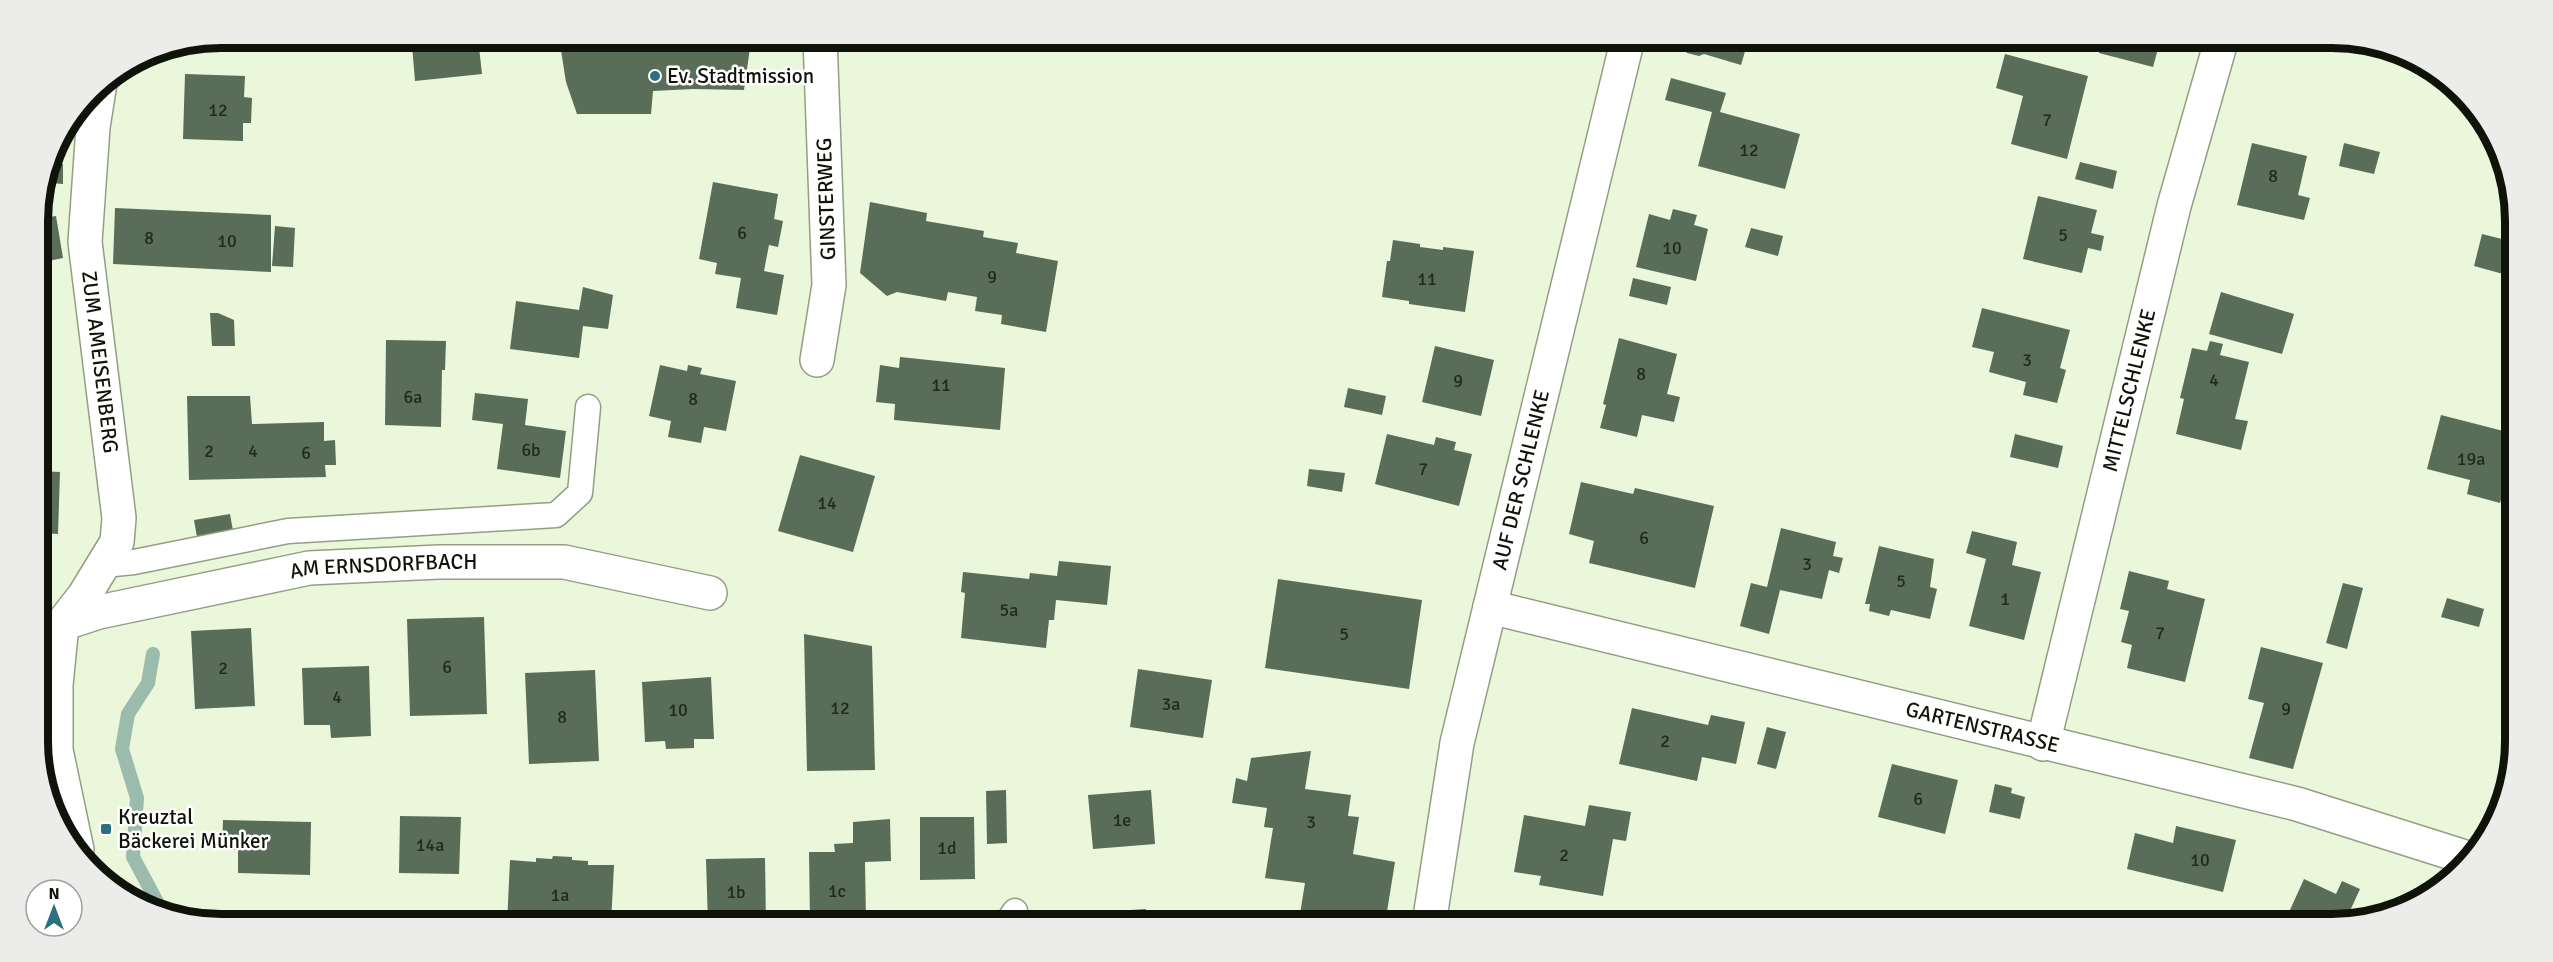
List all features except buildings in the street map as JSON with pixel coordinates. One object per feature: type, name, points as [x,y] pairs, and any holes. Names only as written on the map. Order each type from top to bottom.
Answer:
[{"type":"street","name":"GINSTERWEG","points":[[817,360],[829,285],[820,48]]},
{"type":"street","name":"AUF DER SCHLENKE","points":[[1431,914],[1457,743],[1626,48]]},
{"type":"street","name":"MITTELSCHLENKE","points":[[2043,744],[2174,206],[2219,48]]},
{"type":"street","name":"ZUM AMEISENBERG","points":[[51,621],[84,596],[117,542],[119,518],[85,242],[93,127],[97,101]]},
{"type":"street","name":"AM ERNSDORFBACH","points":[[51,621],[321,568],[439,562],[564,562],[710,593]]},
{"type":"street","name":"GARTENSTRASSE","points":[[1491,607],[2043,744],[2297,804],[2460,856]]},
{"type":"street","points":[[51,621],[56,685],[56,750],[69,823]]},
{"type":"lane","points":[[104,565],[134,562],[288,531],[556,515],[580,493],[588,407]]},
{"type":"waterway","points":[[153,654],[148,683],[128,714],[122,749],[137,798],[133,857],[156,901]]},
{"type":"place","name":"Ev. Stadtmission","points":[[655,76]]},
{"type":"place","name":"Kreuztal Bäckerei Münker","points":[[106,829]]}]
